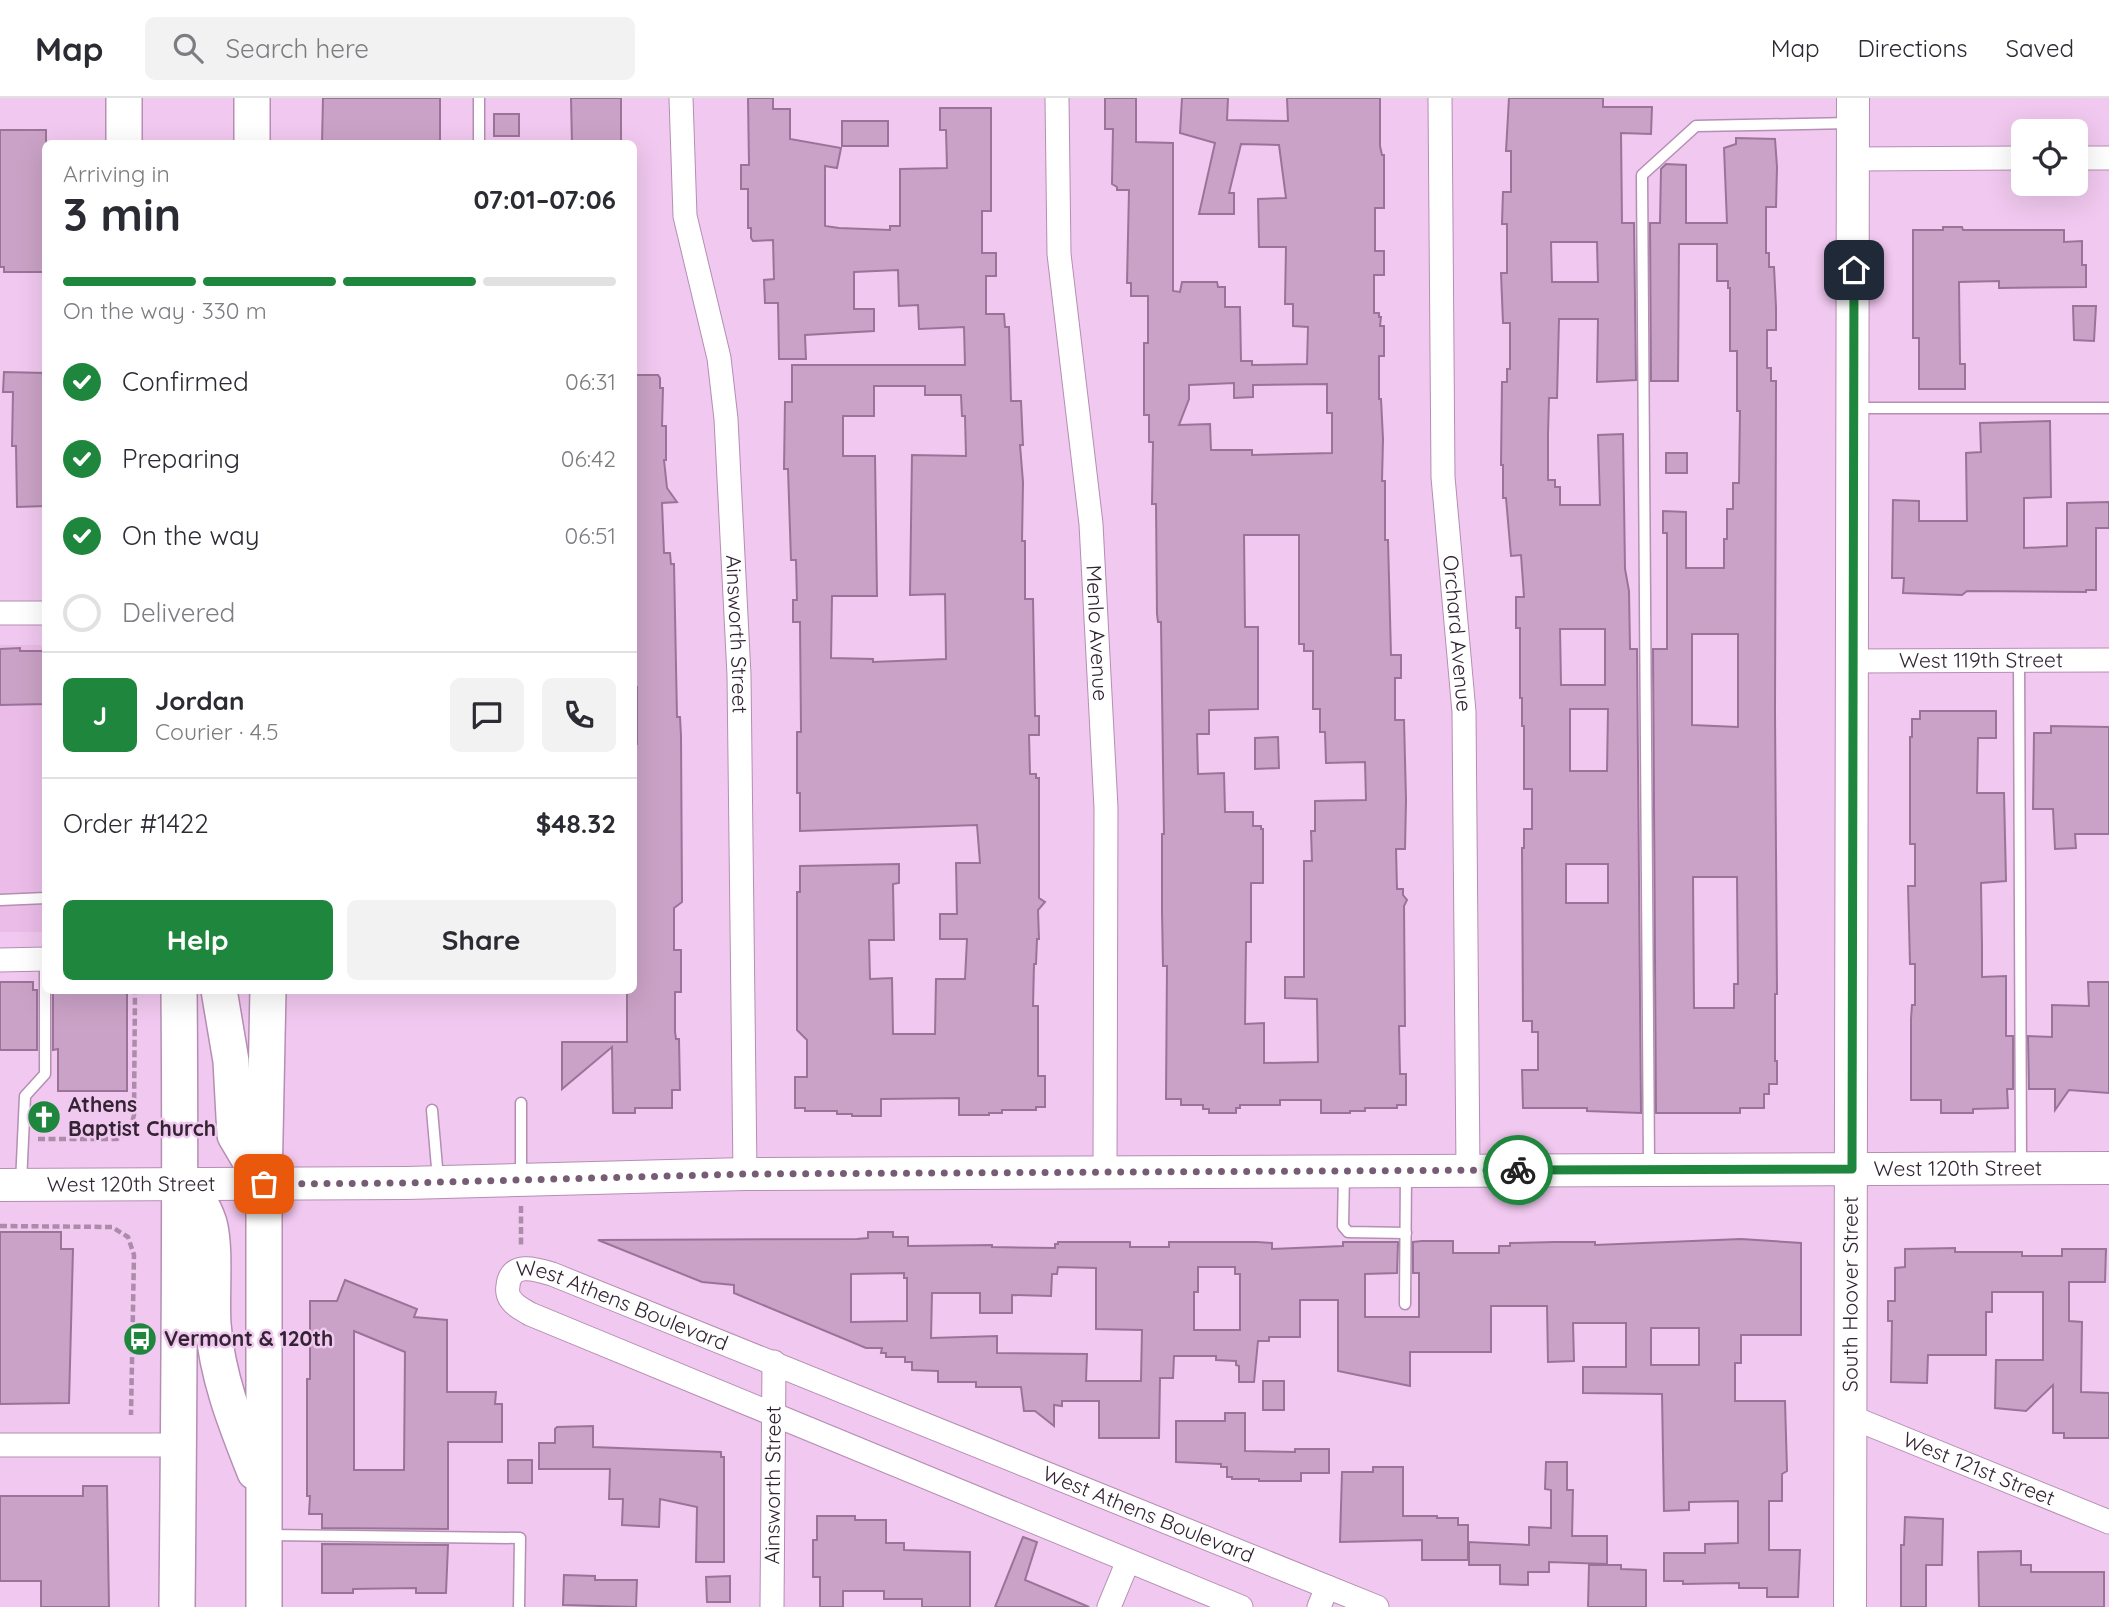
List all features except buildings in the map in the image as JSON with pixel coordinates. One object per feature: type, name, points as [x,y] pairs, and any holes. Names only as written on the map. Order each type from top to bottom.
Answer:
[{"type":"main road","points":[[124,98],[124,140]]},
{"type":"main road","points":[[252,98],[252,140]]},
{"type":"main road","points":[[177,1607],[181,1186],[179,994]]},
{"type":"main road","points":[[220,994],[231,1062],[235,1135],[264,1184]]},
{"type":"main road","points":[[264,1607],[262,1489],[268,994]]},
{"type":"main road","points":[[181,1186],[195,1195],[204,1208],[210,1226],[213,1326],[219,1363],[228,1405],[262,1489]]},
{"type":"street","name":"Ainsworth Street","points":[[681,98],[685,216],[719,358],[726,419],[739,675],[745,1174]]},
{"type":"street","name":"Menlo Avenue","points":[[1057,98],[1059,254],[1091,524],[1106,808],[1105,1171]]},
{"type":"street","name":"Orchard Avenue","points":[[1440,98],[1443,477],[1464,712],[1468,1169]]},
{"type":"street","name":"South Hoover Street","points":[[1850,1607],[1854,110]]},
{"type":"street","points":[[1854,159],[2011,158]]},
{"type":"street","points":[[2088,158],[2109,158]]},
{"type":"street","points":[[0,613],[42,613]]},
{"type":"street","name":"West 119th Street","points":[[1853,661],[2109,660]]},
{"type":"street","points":[[0,960],[42,959]]},
{"type":"street","name":"West 120th Street","points":[[11,1186],[181,1186],[745,1174],[2109,1168]]},
{"type":"street","name":"West Athens Boulevard","points":[[1241,1607],[530,1314],[513,1303],[507,1292],[512,1273],[522,1268],[552,1274],[774,1362],[1323,1597],[1377,1607]]},
{"type":"street","name":"Ainsworth Street","points":[[772,1607],[774,1362]]},
{"type":"street","name":"West 121st Street","points":[[1851,1417],[2109,1522]]},
{"type":"street","points":[[0,1445],[179,1445]]},
{"type":"street","points":[[1110,1607],[1128,1561]]},
{"type":"lane","points":[[479,98],[479,140]]},
{"type":"lane","points":[[1649,1170],[1642,174],[1696,126],[1854,110]]},
{"type":"lane","points":[[1854,408],[2109,408]]},
{"type":"lane","points":[[2019,660],[2021,1168]]},
{"type":"lane","points":[[0,900],[42,898]]},
{"type":"lane","points":[[11,1186],[25,1096],[45,1073],[45,994]]},
{"type":"lane","points":[[521,1103],[521,1178]]},
{"type":"lane","points":[[432,1110],[438,1181]]},
{"type":"lane","points":[[1405,1304],[1406,1169]]},
{"type":"lane","points":[[1344,1170],[1343,1226],[1348,1233],[1406,1233]]},
{"type":"lane","points":[[264,1535],[520,1538],[519,1607]]},
{"type":"path","points":[[30,1139],[117,1139],[130,1130],[134,1115],[135,994]]},
{"type":"path","points":[[521,1178],[522,1268]]},
{"type":"path","points":[[0,1226],[112,1227],[128,1237],[134,1255],[131,1415]]},
{"type":"shaded area","points":[[0,645],[42,645],[42,932],[0,932]]},
{"type":"way so far","points":[[264,1184],[745,1174],[1518,1170]]},
{"type":"place","name":"Athens Baptist Church","points":[[44,1117]]},
{"type":"place","name":"Vermont & 120th","points":[[140,1339]]},
{"type":"route","points":[[1518,1170],[1852,1169],[1854,270]]}]
